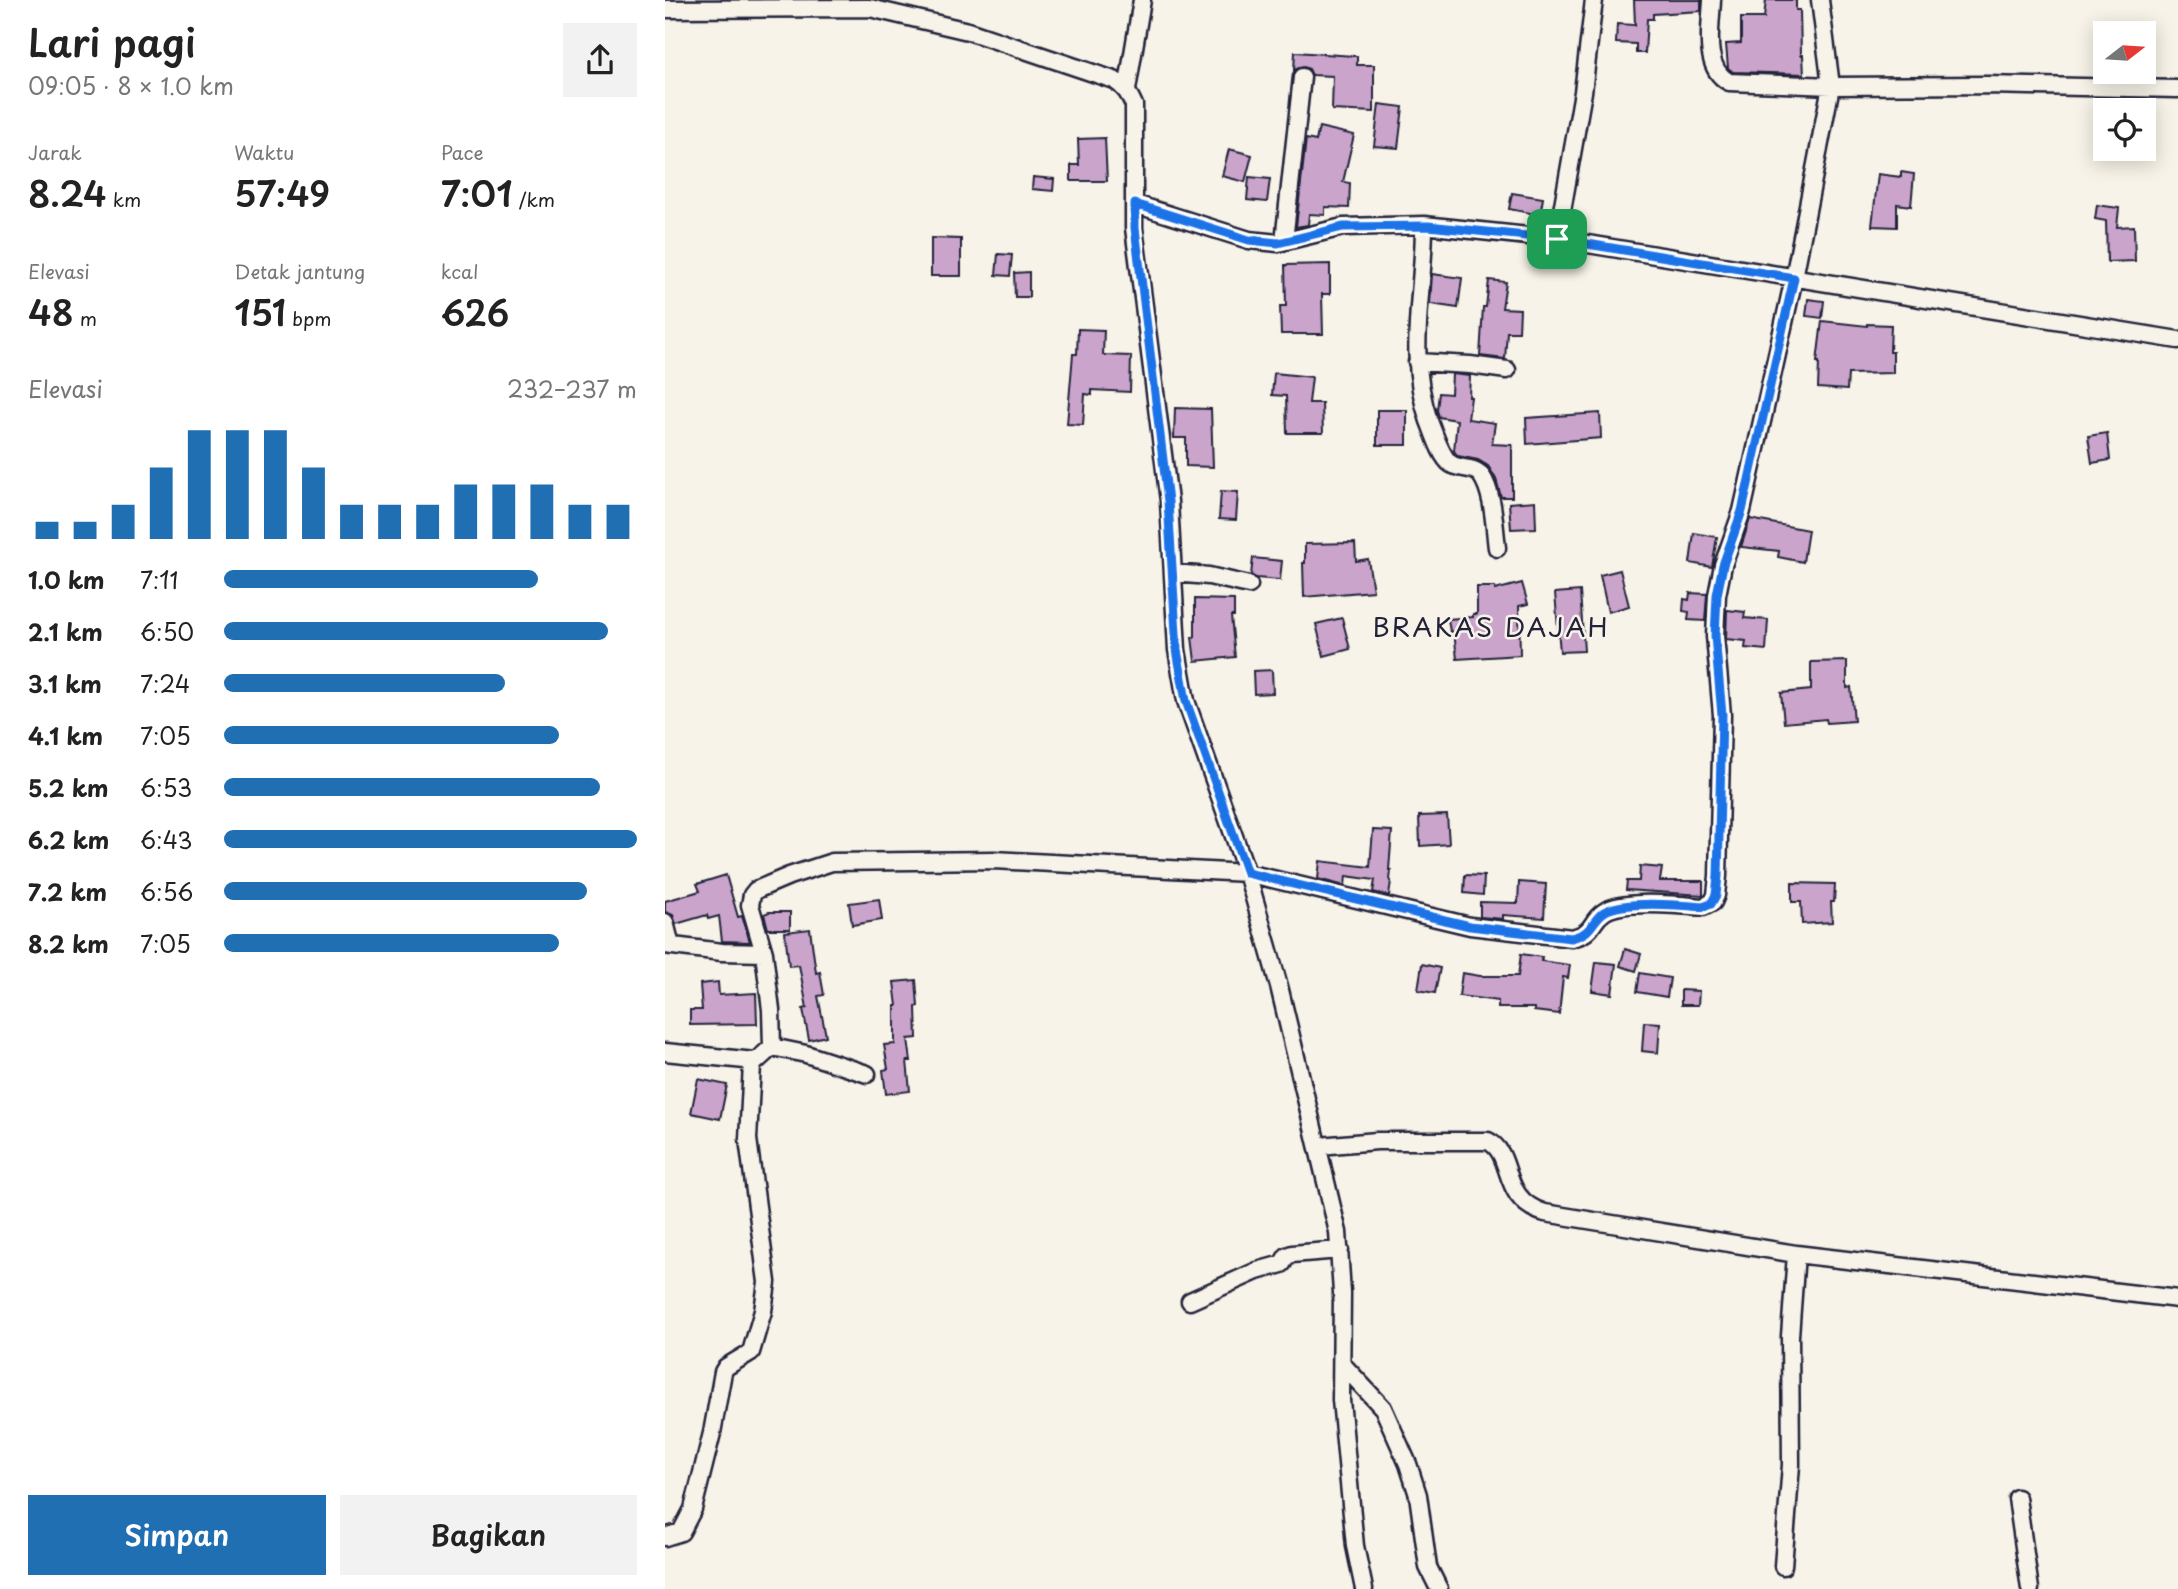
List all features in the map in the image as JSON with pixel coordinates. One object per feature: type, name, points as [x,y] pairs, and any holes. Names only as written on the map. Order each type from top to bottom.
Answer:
[{"type":"street","points":[[1127,90],[1142,0]]},
{"type":"street","points":[[1557,239],[1583,92],[1594,0]]},
{"type":"street","points":[[1712,0],[1710,48],[1714,68],[1725,80],[1733,83],[2178,89]]},
{"type":"street","points":[[772,1047],[771,1010],[764,953],[751,905],[752,895],[756,890],[789,876],[832,862],[994,860],[1247,873],[1470,926],[1571,938],[1587,933],[1602,913],[1618,906],[1703,907],[1713,902],[1718,876],[1722,715],[1715,636],[1717,595],[1723,565],[1742,511],[1794,278],[1831,86],[1820,0]]},
{"type":"street","points":[[665,9],[870,8],[968,32],[1114,80],[1127,90],[1134,105],[1135,228],[1168,501],[1177,650],[1186,701],[1247,873],[1279,986],[1338,1232],[1342,1293],[1341,1400],[1355,1546],[1364,1589]]},
{"type":"street","points":[[1284,242],[1302,77]]},
{"type":"street","points":[[1135,204],[1249,240],[1284,242],[1343,227],[1424,225],[1557,239],[2178,340]]},
{"type":"street","points":[[1424,225],[1424,264],[1416,327],[1417,362],[1430,422],[1445,457],[1454,465],[1474,470],[1481,476],[1491,507],[1497,548]]},
{"type":"street","points":[[1417,362],[1507,370]]},
{"type":"street","points":[[1173,573],[1209,576],[1249,585]]},
{"type":"street","points":[[665,922],[668,946],[764,953]]},
{"type":"street","points":[[665,1537],[681,1532],[686,1525],[693,1508],[712,1433],[723,1372],[726,1367],[751,1352],[763,1311],[767,1282],[748,1139],[751,1071],[755,1061],[772,1047]]},
{"type":"street","points":[[772,1047],[806,1054],[867,1074]]},
{"type":"street","points":[[665,1052],[755,1061]]},
{"type":"street","points":[[1319,1146],[1377,1141],[1488,1141],[1498,1147],[1515,1192],[1526,1205],[1536,1210],[1796,1254],[2178,1299]]},
{"type":"street","points":[[1190,1301],[1257,1271],[1282,1264],[1287,1255],[1340,1250]]},
{"type":"street","points":[[1783,1566],[1791,1465],[1790,1336],[1796,1254]]},
{"type":"street","points":[[1342,1364],[1383,1408],[1408,1464],[1418,1495],[1428,1567],[1439,1589]]},
{"type":"street","points":[[2017,1499],[2030,1589]]},
{"type":"building","points":[[1634,0],[1701,0],[1701,11],[1653,14],[1653,19],[1647,19],[1645,53],[1636,53],[1636,44],[1616,43],[1617,24],[1635,25]]},
{"type":"building","points":[[1766,0],[1796,0],[1796,10],[1800,10],[1804,74],[1733,72],[1728,68],[1726,44],[1741,43],[1741,18],[1764,18]]},
{"type":"building","points":[[1295,52],[1357,56],[1357,65],[1374,65],[1374,112],[1332,110],[1333,76],[1312,75],[1309,69],[1304,67],[1294,70]]},
{"type":"building","points":[[1379,104],[1403,107],[1398,148],[1374,146]]},
{"type":"building","points":[[1319,127],[1354,135],[1343,182],[1350,183],[1349,208],[1325,207],[1325,215],[1309,214],[1308,225],[1296,227],[1306,139],[1316,141]]},
{"type":"building","points":[[1105,138],[1107,181],[1071,181],[1071,165],[1079,165],[1078,139]]},
{"type":"building","points":[[1229,149],[1252,155],[1245,182],[1222,176]]},
{"type":"building","points":[[1901,172],[1914,174],[1911,206],[1897,204],[1897,227],[1872,226],[1878,174],[1901,177]]},
{"type":"building","points":[[1033,177],[1054,179],[1053,191],[1032,189]]},
{"type":"building","points":[[1249,177],[1270,179],[1267,202],[1247,200]]},
{"type":"building","points":[[1512,193],[1543,198],[1540,215],[1509,209]]},
{"type":"building","points":[[2097,205],[2119,208],[2117,227],[2134,226],[2135,261],[2107,262],[2106,221],[2095,219]]},
{"type":"building","points":[[931,238],[961,239],[961,276],[931,276]]},
{"type":"building","points":[[998,254],[1012,255],[1010,276],[996,275]]},
{"type":"building","points":[[1330,264],[1330,294],[1322,294],[1323,334],[1281,334],[1280,306],[1286,306],[1285,265]]},
{"type":"building","points":[[1029,272],[1029,297],[1015,297],[1014,273]]},
{"type":"building","points":[[1432,274],[1462,278],[1458,308],[1430,304]]},
{"type":"building","points":[[1489,280],[1506,282],[1502,308],[1520,309],[1519,332],[1507,332],[1505,359],[1480,356],[1483,307],[1486,307]]},
{"type":"building","points":[[1808,299],[1824,301],[1822,318],[1806,316]]},
{"type":"building","points":[[1822,321],[1867,326],[1891,325],[1890,352],[1893,352],[1893,373],[1848,374],[1847,390],[1818,388],[1817,362]]},
{"type":"building","points":[[1078,329],[1104,330],[1103,355],[1131,356],[1130,392],[1092,390],[1092,395],[1085,394],[1083,425],[1067,424]]},
{"type":"building","points":[[1274,373],[1312,377],[1309,403],[1322,403],[1323,433],[1287,433],[1286,396],[1272,395]]},
{"type":"building","points":[[1452,374],[1470,376],[1468,419],[1495,423],[1492,444],[1512,445],[1512,497],[1501,497],[1496,479],[1488,466],[1478,460],[1458,456],[1454,451],[1457,420],[1439,417],[1437,410],[1439,393],[1451,394]]},
{"type":"building","points":[[1175,408],[1211,409],[1213,467],[1186,466],[1186,438],[1174,438]]},
{"type":"building","points":[[1377,410],[1407,410],[1407,445],[1377,445]]},
{"type":"building","points":[[1600,413],[1601,438],[1527,444],[1526,418]]},
{"type":"building","points":[[2107,433],[2110,460],[2092,463],[2088,436]]},
{"type":"building","points":[[1221,491],[1238,492],[1236,520],[1219,519]]},
{"type":"building","points":[[1535,501],[1536,528],[1511,529],[1509,503]]},
{"type":"building","points":[[1750,519],[1808,530],[1803,562],[1778,557],[1779,551],[1741,547]]},
{"type":"building","points":[[1694,533],[1717,537],[1712,567],[1690,563]]},
{"type":"building","points":[[1355,543],[1356,561],[1368,559],[1373,591],[1304,597],[1305,544]]},
{"type":"building","points":[[1253,558],[1282,561],[1280,580],[1256,578],[1251,575]]},
{"type":"building","points":[[1620,570],[1629,606],[1608,612],[1600,575]]},
{"type":"building","points":[[1522,583],[1528,604],[1519,606],[1520,655],[1457,659],[1454,631],[1450,632],[1448,619],[1473,617],[1473,614],[1477,614],[1477,587],[1495,587],[1495,590]]},
{"type":"building","points":[[1580,591],[1584,651],[1560,652],[1555,593]]},
{"type":"building","points":[[1690,593],[1707,594],[1705,621],[1688,620],[1689,612],[1683,611],[1684,599],[1689,600]]},
{"type":"building","points":[[1195,599],[1234,600],[1234,616],[1231,616],[1235,657],[1195,661],[1192,637],[1195,637]]},
{"type":"building","points":[[1727,610],[1745,612],[1744,618],[1768,620],[1766,650],[1745,648],[1746,641],[1726,639]]},
{"type":"building","points":[[1342,618],[1350,649],[1324,656],[1316,624]]},
{"type":"building","points":[[1847,661],[1847,688],[1851,687],[1854,721],[1827,723],[1826,719],[1784,723],[1781,693],[1811,690],[1811,662]]},
{"type":"building","points":[[1272,670],[1273,693],[1254,694],[1253,671]]},
{"type":"building","points":[[1447,815],[1449,844],[1420,846],[1419,816]]},
{"type":"building","points":[[1373,830],[1392,831],[1389,896],[1373,892],[1375,880],[1346,876],[1345,886],[1318,879],[1320,861],[1370,867]]},
{"type":"building","points":[[1640,866],[1662,868],[1660,881],[1703,881],[1703,895],[1626,890],[1627,881],[1639,881]]},
{"type":"building","points":[[726,875],[738,917],[742,916],[750,942],[722,941],[719,916],[708,919],[707,915],[676,924],[673,915],[665,912],[665,901],[700,891],[697,884]]},
{"type":"building","points":[[1465,875],[1484,876],[1483,895],[1464,893]]},
{"type":"building","points":[[1519,882],[1546,884],[1544,918],[1503,915],[1503,919],[1480,917],[1480,902],[1518,903]]},
{"type":"building","points":[[1792,883],[1835,884],[1834,902],[1831,902],[1832,922],[1802,924],[1801,902],[1792,902]]},
{"type":"building","points":[[879,899],[882,920],[852,925],[849,903]]},
{"type":"building","points":[[790,912],[790,929],[768,929],[764,914]]},
{"type":"building","points":[[810,929],[816,973],[820,972],[824,995],[818,996],[826,1036],[809,1040],[803,1009],[807,1008],[799,965],[789,966],[785,932]]},
{"type":"building","points":[[1625,949],[1641,954],[1636,971],[1620,966]]},
{"type":"building","points":[[1521,954],[1542,957],[1541,961],[1570,965],[1568,978],[1563,977],[1559,1014],[1534,1011],[1534,1008],[1498,1008],[1498,1001],[1459,996],[1462,973],[1518,976]]},
{"type":"building","points":[[1596,962],[1616,964],[1612,994],[1592,991]]},
{"type":"building","points":[[1422,964],[1440,968],[1435,993],[1418,990]]},
{"type":"building","points":[[1640,973],[1670,978],[1667,997],[1637,992]]},
{"type":"building","points":[[916,980],[917,1038],[908,1039],[911,1061],[907,1061],[910,1091],[886,1094],[883,1070],[888,1069],[884,1045],[895,1044],[897,1006],[894,982]]},
{"type":"building","points":[[718,982],[719,995],[756,993],[757,1024],[690,1025],[690,1010],[702,1010],[700,984]]},
{"type":"building","points":[[1681,990],[1699,991],[1698,1005],[1681,1005]]},
{"type":"building","points":[[1644,1022],[1660,1023],[1658,1053],[1642,1051]]},
{"type":"building","points":[[698,1079],[727,1085],[720,1119],[691,1113]]},
{"type":"district","name":"BRAKAS DAJAH","points":[[1491,628]]},
{"type":"route","points":[[1135,204],[1249,240],[1278,243],[1343,227],[1424,225],[1557,239],[1794,278],[1742,511],[1723,565],[1717,595],[1715,636],[1722,715],[1718,876],[1715,899],[1703,907],[1618,906],[1602,913],[1587,933],[1571,938],[1470,926],[1247,873],[1186,701],[1177,650],[1168,501],[1135,228],[1135,204]]}]
